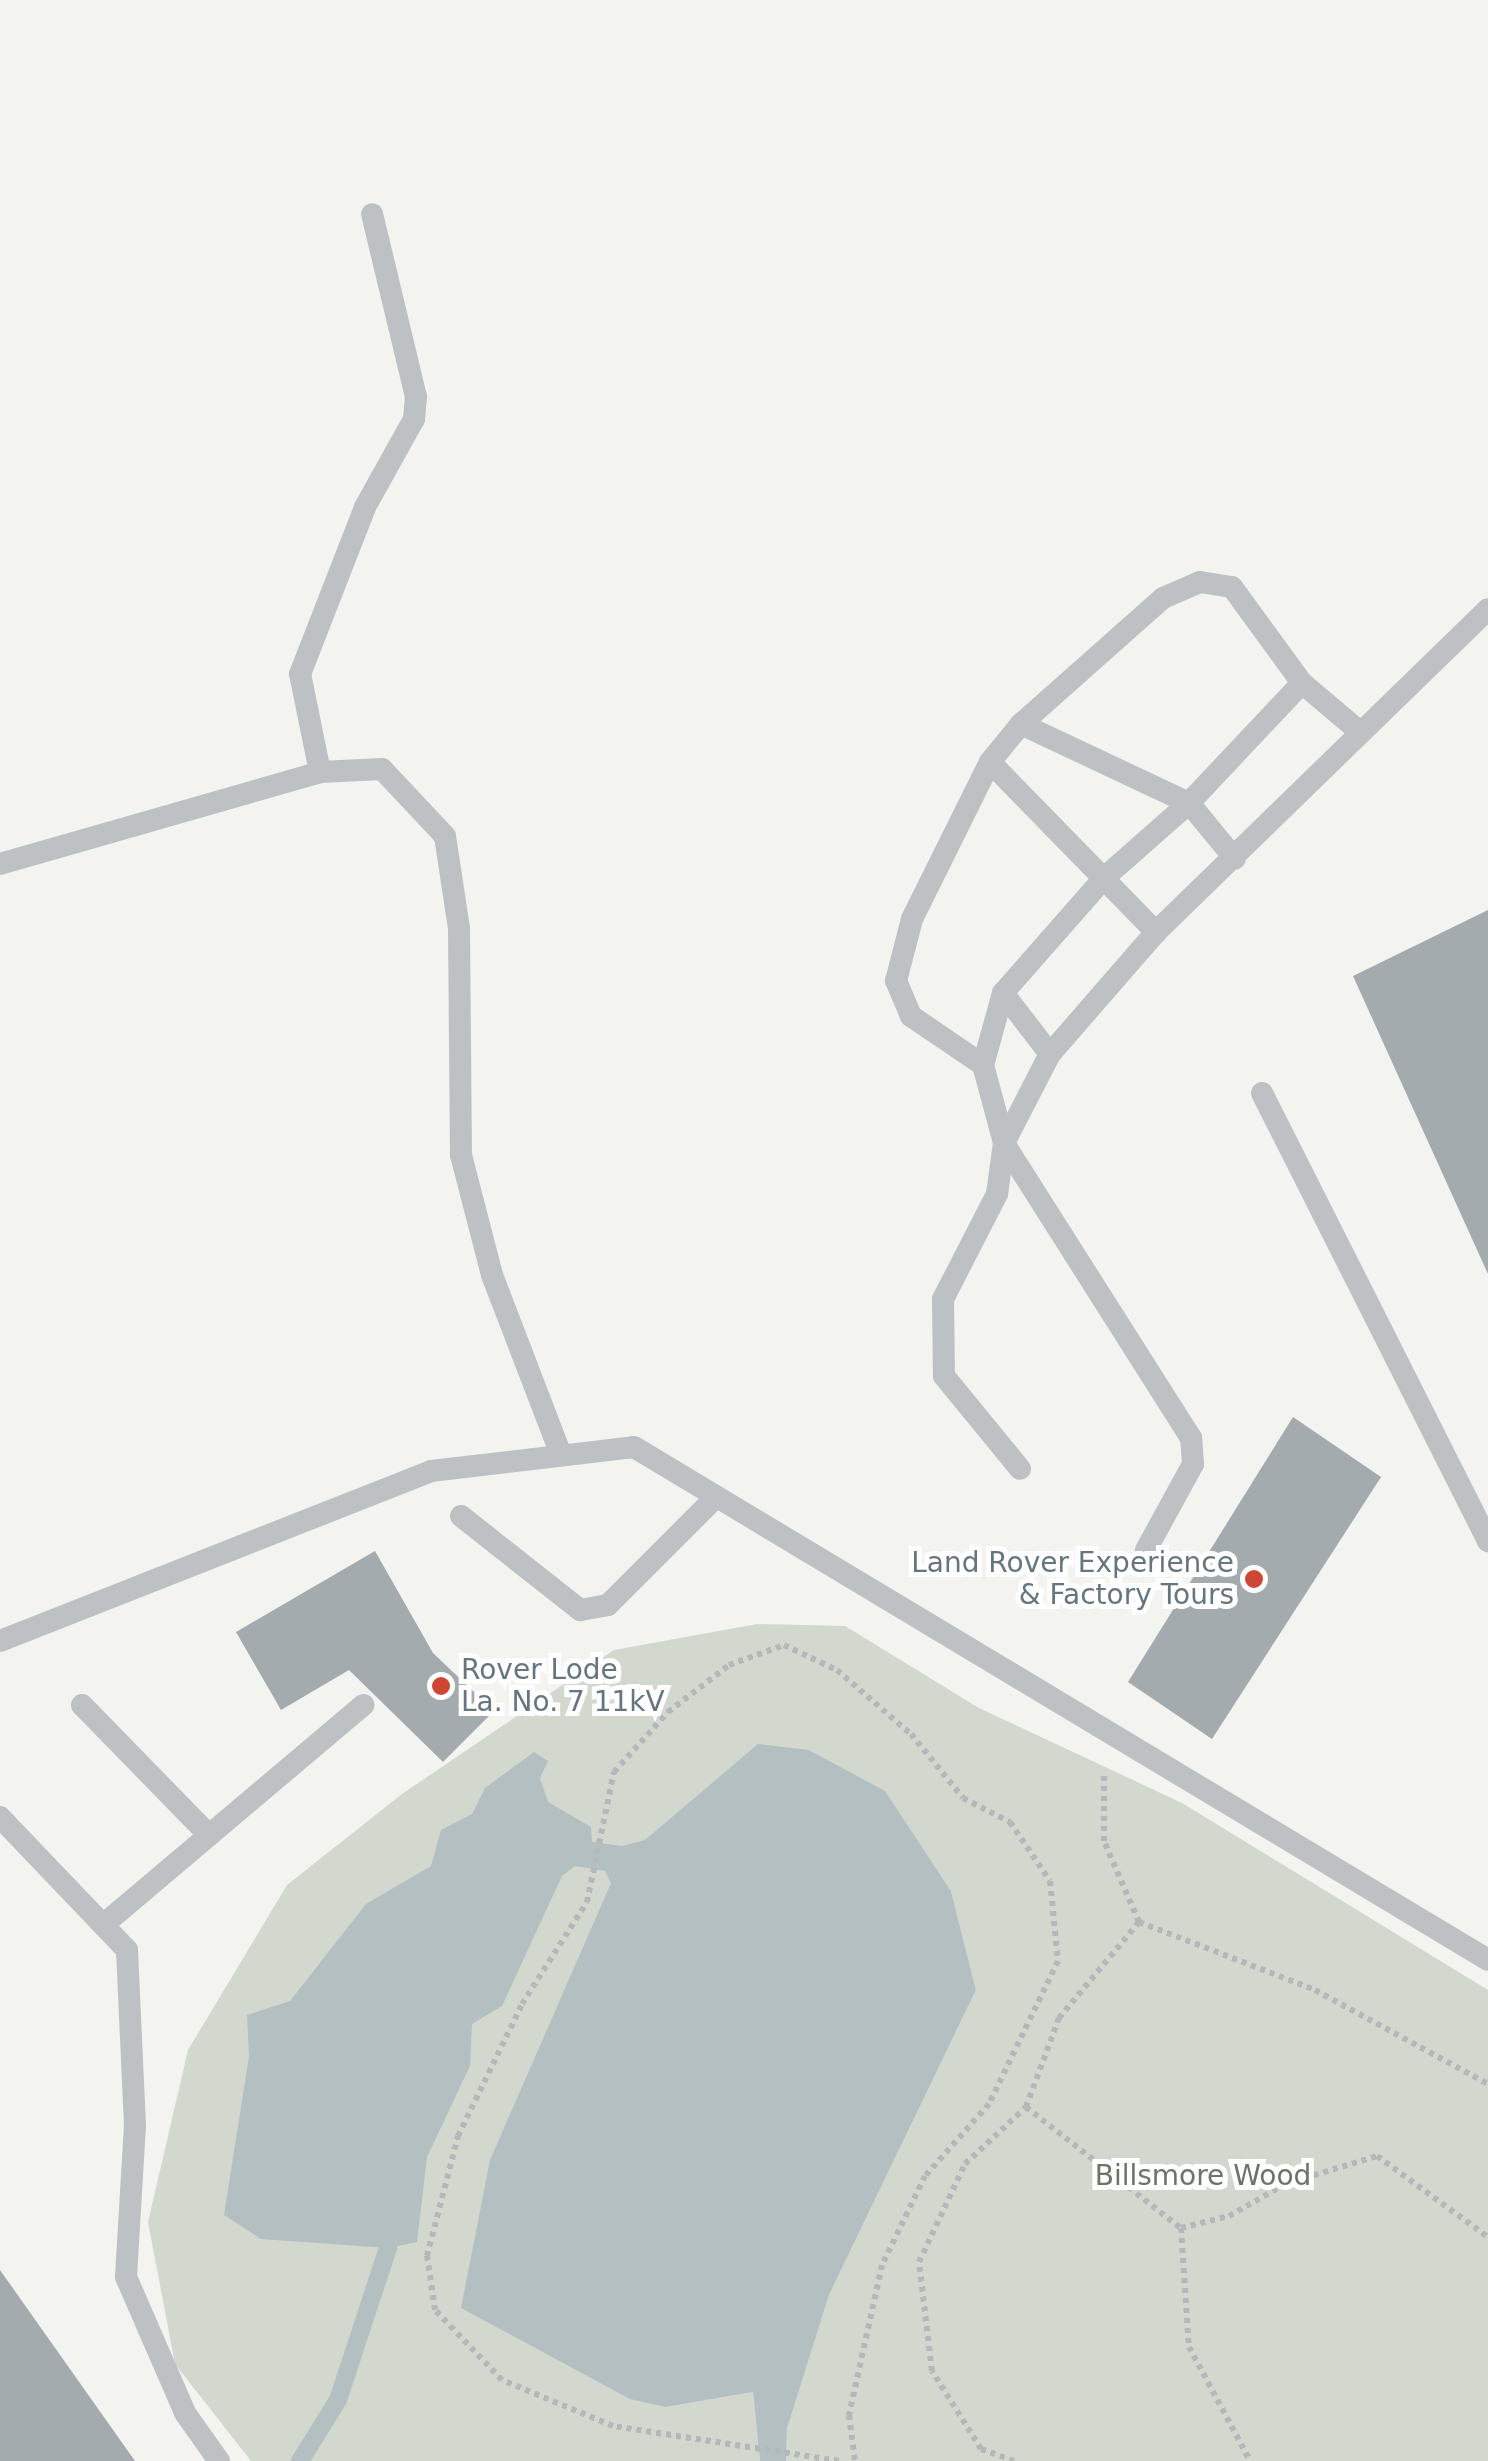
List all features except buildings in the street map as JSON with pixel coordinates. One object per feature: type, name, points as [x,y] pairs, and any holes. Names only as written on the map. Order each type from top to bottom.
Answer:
[{"type":"lane","points":[[320,772],[300,674],[365,506],[414,420],[416,397],[372,214]]},
{"type":"lane","points":[[983,1065],[911,1016],[896,981],[912,919],[990,762],[1020,724],[1163,598],[1200,582],[1232,587],[1302,683],[1359,730]]},
{"type":"lane","points":[[1020,1469],[944,1376],[944,1299],[996,1194],[1004,1144],[1050,1054],[1156,932],[1234,859],[1359,730],[1488,609]]},
{"type":"lane","points":[[1146,1550],[1193,1464],[1192,1438],[1004,1144],[983,1065],[1004,994],[1104,878],[1189,802],[1302,683]]},
{"type":"lane","points":[[1020,724],[1189,802],[1234,859]]},
{"type":"lane","points":[[990,762],[1156,932]]},
{"type":"lane","points":[[0,864],[320,772],[382,769],[445,836],[459,929],[460,1154],[492,1275],[561,1456]]},
{"type":"lane","points":[[1004,994],[1050,1054]]},
{"type":"lane","points":[[1262,1093],[1488,1541]]},
{"type":"lane","points":[[0,1641],[431,1470],[634,1447],[1488,1960]]},
{"type":"lane","points":[[460,1516],[580,1610],[608,1605],[716,1496]]},
{"type":"lane","points":[[82,1705],[208,1836]]},
{"type":"lane","points":[[103,1925],[363,1705]]},
{"type":"lane","points":[[0,1817],[127,1950],[135,2125],[126,2277],[185,2413],[218,2461]]},
{"type":"path","points":[[839,2461],[613,2426],[502,2380],[435,2310],[427,2256],[458,2136],[522,2004],[587,1902],[614,1772],[668,1712],[729,1665],[784,1645],[837,1670],[911,1734],[963,1798],[1010,1822],[1050,1881],[1058,1961],[990,2104],[925,2176],[882,2266],[849,2414],[855,2461]]},
{"type":"path","points":[[1104,1729],[1104,1842],[1139,1922],[1314,1990],[1488,2084]]},
{"type":"path","points":[[1014,2461],[981,2449],[932,2371],[918,2262],[965,2164],[1026,2107],[1059,2018],[1139,1922]]},
{"type":"path","points":[[1026,2107],[1181,2228],[1189,2347],[1250,2461]]},
{"type":"path","points":[[1181,2228],[1230,2216],[1285,2184],[1377,2156],[1488,2237]]},
{"type":"green space","name":"Billsmore Wood","points":[[757,1624],[845,1626],[979,1708],[1182,1803],[1488,1990],[1488,2461],[786,2461],[787,2429],[829,2295],[976,1990],[951,1891],[885,1792],[809,1750],[461,2307],[666,2407],[753,2392],[760,2461],[251,2461],[175,2364],[148,2222],[188,2050],[287,1885],[402,1794],[614,1650]]},
{"type":"shaded area","points":[[758,1744],[809,1750],[885,1791],[951,1891],[976,1990],[829,2295],[787,2429],[786,2461],[760,2461],[753,2392],[666,2407],[630,2399],[461,2308],[490,2160],[611,1883],[605,1871],[575,1866],[562,1876],[502,2006],[472,2024],[470,2066],[427,2157],[417,2242],[388,2248],[261,2239],[224,2215],[249,2056],[247,2015],[290,2001],[366,1904],[431,1866],[441,1830],[472,1814],[485,1788],[534,1752],[548,1761],[540,1778],[548,1802],[591,1827],[592,1842],[622,1846],[645,1840]]},
{"type":"waterway","points":[[300,2461],[338,2400],[388,2248]]},
{"type":"place","name":"Land Rover Experience & Factory Tours","points":[[1254,1579]]},
{"type":"place","name":"Rover Lode La. No. 7 11kV","points":[[441,1686]]}]
